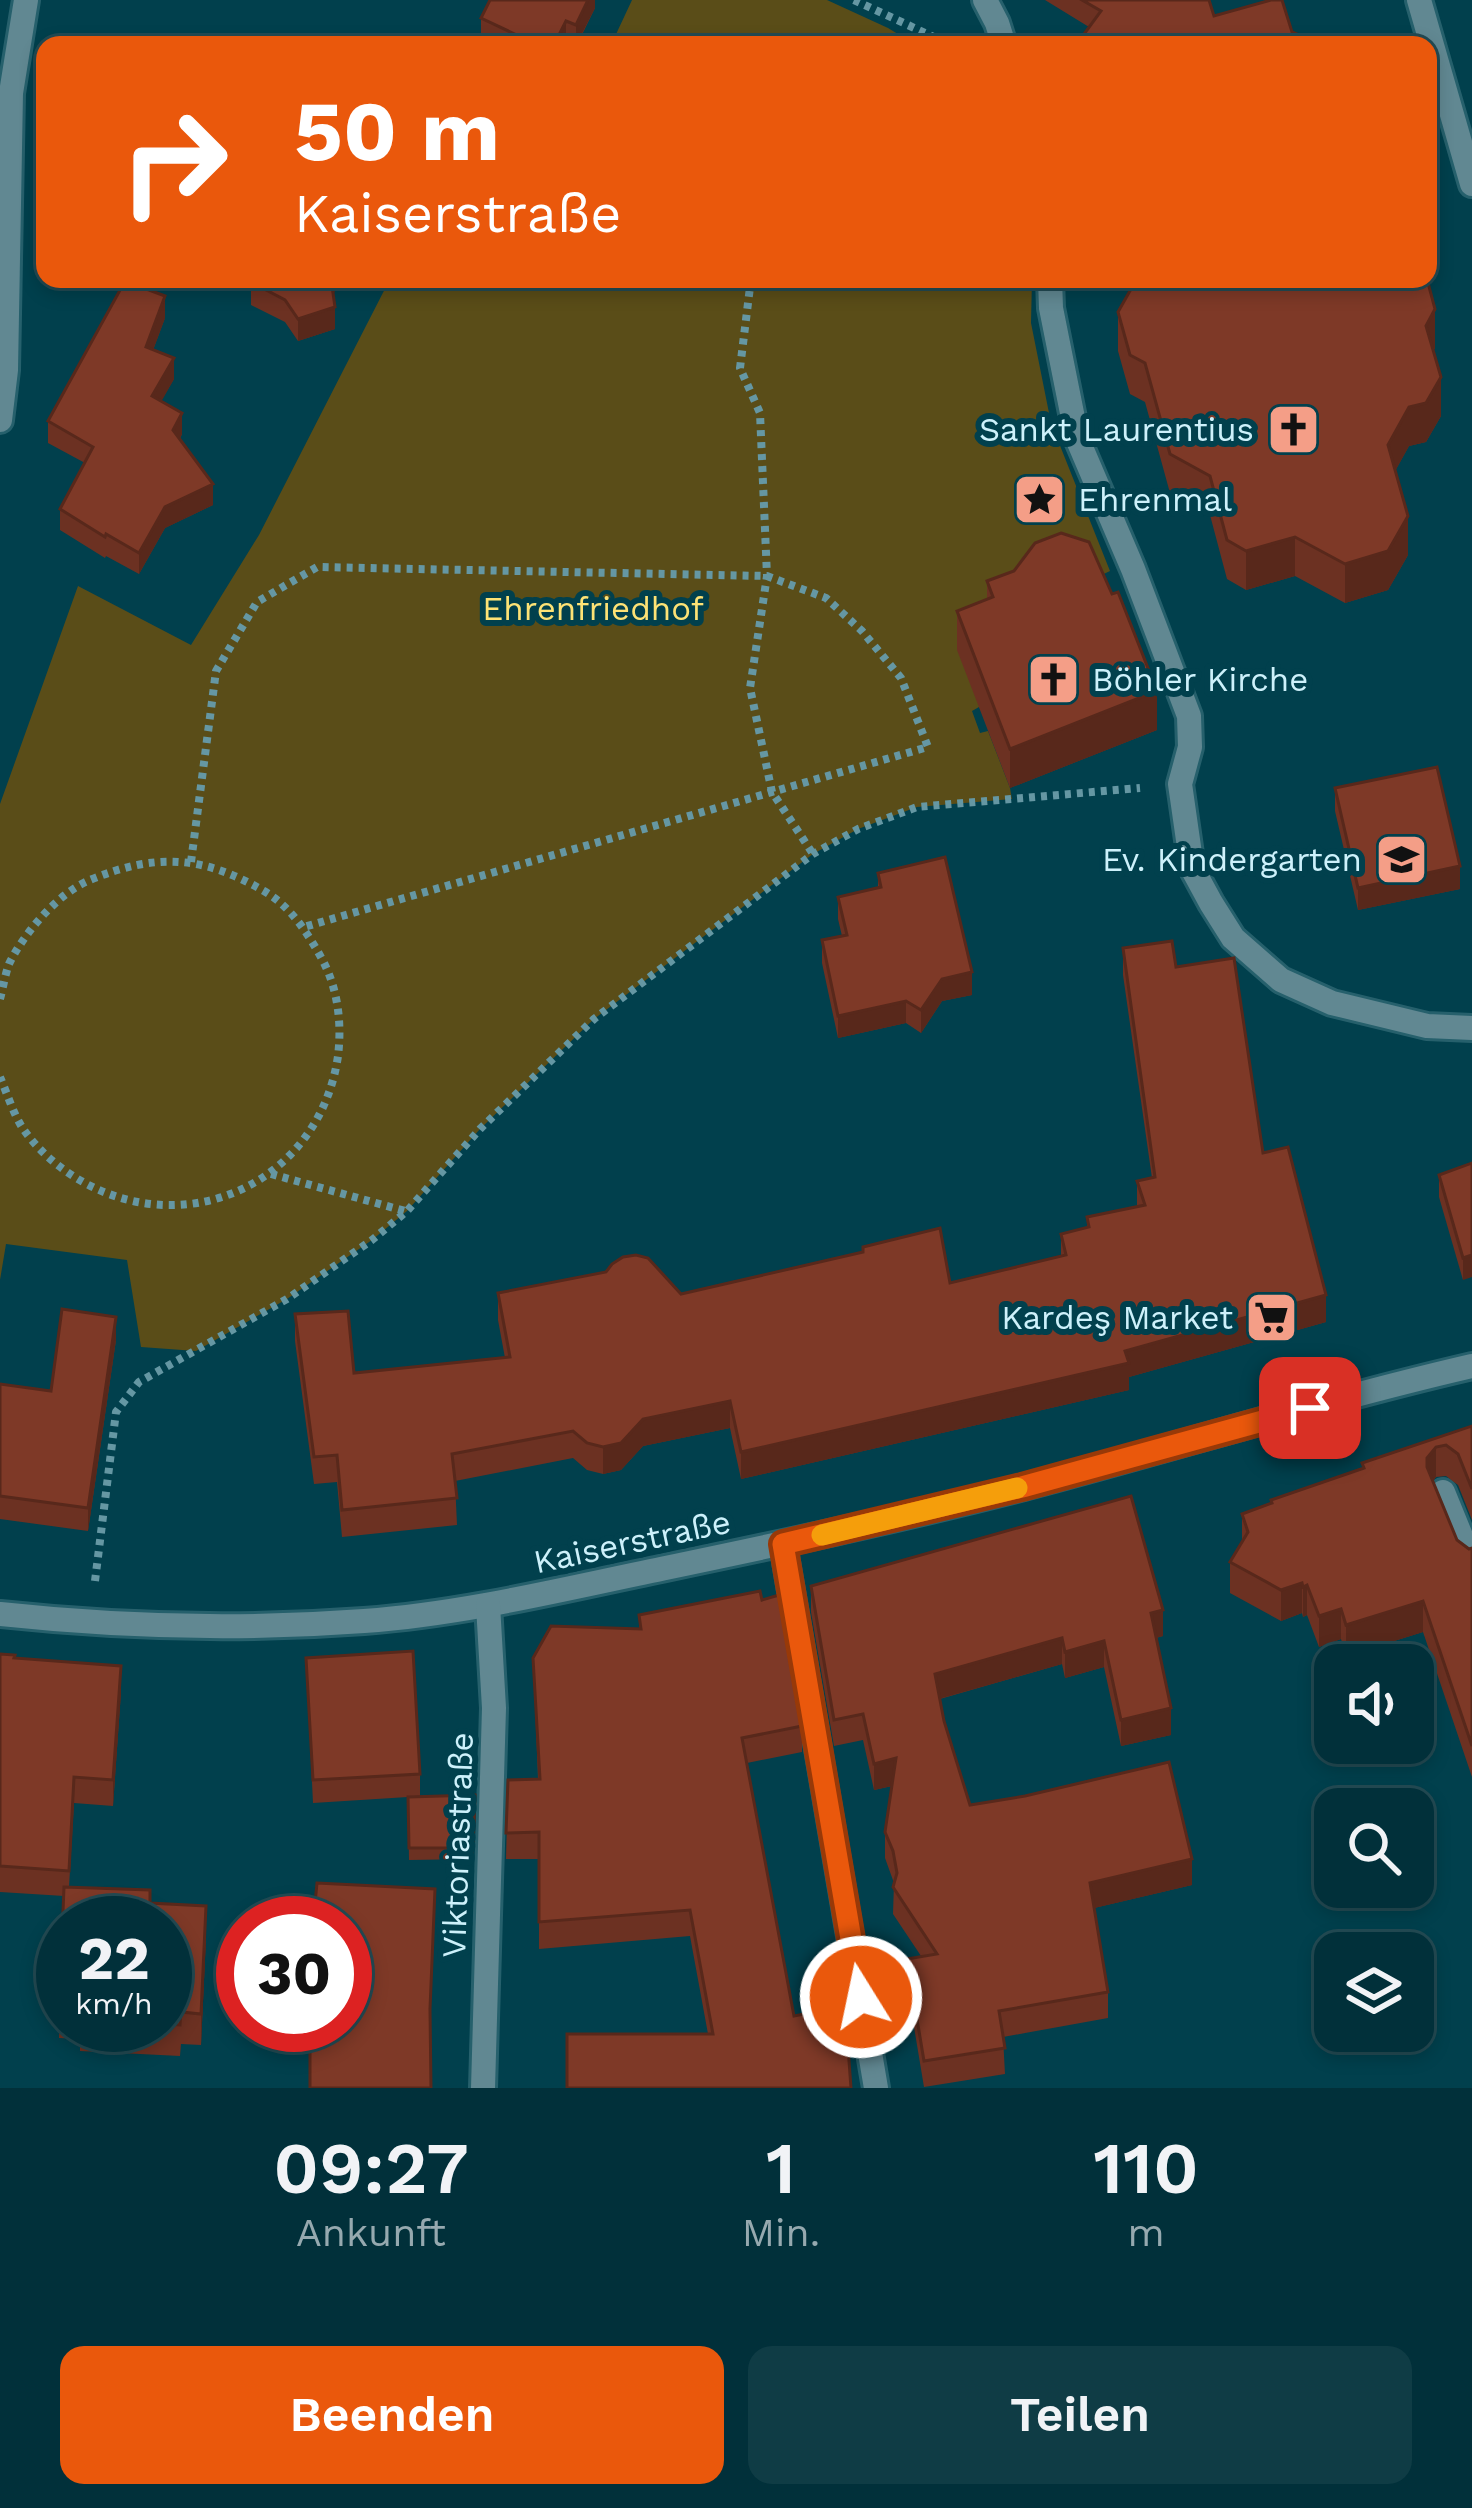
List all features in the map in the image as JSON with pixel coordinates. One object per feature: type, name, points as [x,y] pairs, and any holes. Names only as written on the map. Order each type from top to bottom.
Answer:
[{"type":"street","points":[[0,420],[6,370],[11,93],[26,0]]},
{"type":"street","points":[[985,0],[1001,36]]},
{"type":"street","points":[[1419,0],[1429,36]]},
{"type":"street","points":[[1437,62],[1472,184]]},
{"type":"street","points":[[1050,288],[1076,438],[1189,716],[1190,747],[1180,784],[1192,868],[1233,938],[1281,980],[1333,1003],[1427,1026],[1472,1028]]},
{"type":"street","name":"Kaiserstraße","points":[[0,1614],[90,1624],[259,1625],[366,1621],[488,1605],[783,1544],[1022,1487],[1472,1366]]},
{"type":"street","points":[[1443,1492],[1472,1563]]},
{"type":"street","points":[[783,1544],[876,2088]]},
{"type":"street","name":"Viktoriastraße","points":[[483,2088],[494,1708],[488,1605]]},
{"type":"path","points":[[854,0],[932,36]]},
{"type":"path","points":[[750,288],[740,368],[760,412],[767,576],[750,688],[772,792],[813,854]]},
{"type":"path","points":[[191,862],[216,670],[257,602],[317,567],[767,576],[826,598],[862,631],[901,679],[928,747],[304,927]]},
{"type":"path","points":[[90,1624],[116,1412],[139,1382],[287,1299],[372,1240],[407,1211],[480,1129],[594,1019],[813,854],[858,829],[917,807],[1180,784]]},
{"type":"path","points":[[0,999],[9,965],[39,917],[83,882],[135,863],[191,862],[234,874],[272,896],[304,927],[331,975],[341,1030],[333,1084],[309,1134],[271,1174],[220,1199],[164,1208],[110,1197],[60,1170],[23,1128],[0,1077]]},
{"type":"path","points":[[271,1174],[407,1211]]},
{"type":"green space","points":[[632,0],[827,0],[901,36],[615,36]]},
{"type":"green space","name":"Ehrenfriedhof","points":[[385,288],[1032,288],[1031,323],[1051,423],[1110,571],[1089,581],[972,711],[980,733],[988,731],[1012,799],[917,807],[858,829],[813,854],[594,1019],[480,1129],[407,1211],[372,1240],[287,1299],[196,1351],[141,1347],[127,1260],[6,1244],[0,1280],[0,804],[78,586],[191,645],[259,535]]},
{"type":"building","points":[[490,0],[588,0],[576,25],[566,21],[558,36],[519,36],[481,18]]},
{"type":"building","points":[[1082,0],[1209,0],[1214,16],[1282,0],[1292,32],[1301,36],[1083,36],[1101,11]]},
{"type":"building","points":[[121,288],[144,288],[165,296],[146,347],[174,358],[152,396],[182,413],[173,430],[213,484],[165,507],[139,553],[60,509],[93,447],[48,421]]},
{"type":"building","points":[[262,288],[332,288],[335,307],[298,319],[285,300]]},
{"type":"building","name":"Sankt Laurentius","points":[[1429,288],[1435,309],[1426,326],[1441,377],[1426,403],[1409,407],[1388,445],[1408,516],[1388,551],[1345,564],[1295,537],[1246,551],[1227,540],[1210,476],[1170,454],[1145,363],[1130,355],[1118,312],[1131,289]]},
{"type":"building","name":"Böhler Kirche","points":[[1061,533],[1089,542],[1112,594],[1118,592],[1157,691],[1010,749],[957,611],[993,597],[987,581],[1014,571],[1035,543]]},
{"type":"building","name":"Ev. Kindergarten","points":[[1437,767],[1460,866],[1358,888],[1335,788]]},
{"type":"building","points":[[945,857],[972,972],[942,979],[921,1010],[906,1001],[838,1016],[822,940],[847,935],[838,897],[881,887],[878,873]]},
{"type":"building","points":[[1172,941],[1176,967],[1234,958],[1263,1153],[1288,1147],[1326,1295],[1125,1351],[1129,1363],[741,1452],[730,1401],[643,1419],[621,1443],[603,1447],[587,1443],[573,1431],[452,1454],[457,1498],[342,1510],[337,1455],[314,1457],[295,1314],[348,1311],[354,1373],[510,1357],[498,1293],[606,1272],[623,1257],[648,1258],[681,1294],[863,1252],[863,1247],[940,1228],[950,1283],[1066,1255],[1061,1234],[1089,1227],[1087,1217],[1145,1205],[1137,1181],[1155,1177],[1123,948]]},
{"type":"building","points":[[1472,1163],[1472,1255],[1463,1258],[1439,1175]]},
{"type":"building","points":[[62,1309],[116,1317],[88,1508],[0,1496],[0,1384],[51,1391]]},
{"type":"building","points":[[1472,1426],[1472,1489],[1458,1454],[1446,1445],[1436,1447],[1427,1458],[1427,1467],[1457,1540],[1472,1548],[1472,1746],[1423,1601],[1346,1625],[1341,1609],[1319,1616],[1307,1585],[1281,1590],[1230,1562],[1248,1532],[1242,1514],[1364,1468],[1362,1463]]},
{"type":"building","points":[[1131,1496],[1163,1610],[1151,1613],[1171,1708],[1121,1720],[1104,1641],[1065,1652],[1062,1638],[935,1674],[970,1805],[1169,1762],[1192,1859],[1090,1883],[1108,1992],[999,2011],[1005,2048],[924,2061],[907,1959],[937,1954],[893,1887],[897,1873],[885,1832],[896,1758],[874,1764],[863,1714],[834,1720],[811,1586]]},
{"type":"building","points":[[760,1591],[762,1600],[779,1595],[802,1726],[742,1738],[794,2016],[845,2006],[851,2088],[567,2088],[567,2034],[713,2034],[690,1910],[539,1922],[539,1832],[506,1833],[508,1780],[540,1779],[533,1658],[551,1626],[641,1629],[639,1615]]},
{"type":"building","points":[[413,1651],[420,1774],[313,1780],[306,1658]]},
{"type":"building","points":[[0,1654],[121,1666],[113,1780],[74,1777],[69,1871],[0,1866]]},
{"type":"building","points":[[475,1795],[473,1848],[409,1848],[408,1797]]},
{"type":"building","points":[[317,1883],[435,1889],[431,2088],[310,2088],[310,2052],[372,2052],[372,1896],[316,1896]]},
{"type":"building","points":[[64,1887],[150,1890],[150,1896],[64,1896]]},
{"type":"building","points":[[192,1905],[206,1906],[201,2014],[192,2013]]},
{"type":"slow traffic","points":[[822,1535],[1017,1488]]},
{"type":"place","name":"Sankt Laurentius","points":[[1293,429]]},
{"type":"place","name":"Ehrenmal","points":[[1039,499]]},
{"type":"place","name":"Böhler Kirche","points":[[1053,679]]},
{"type":"place","name":"Ev. Kindergarten","points":[[1401,859]]},
{"type":"place","name":"Kardeş Market","points":[[1272,1317]]},
{"type":"route","points":[[861,1997],[783,1544],[1022,1487],[1310,1408]]}]
